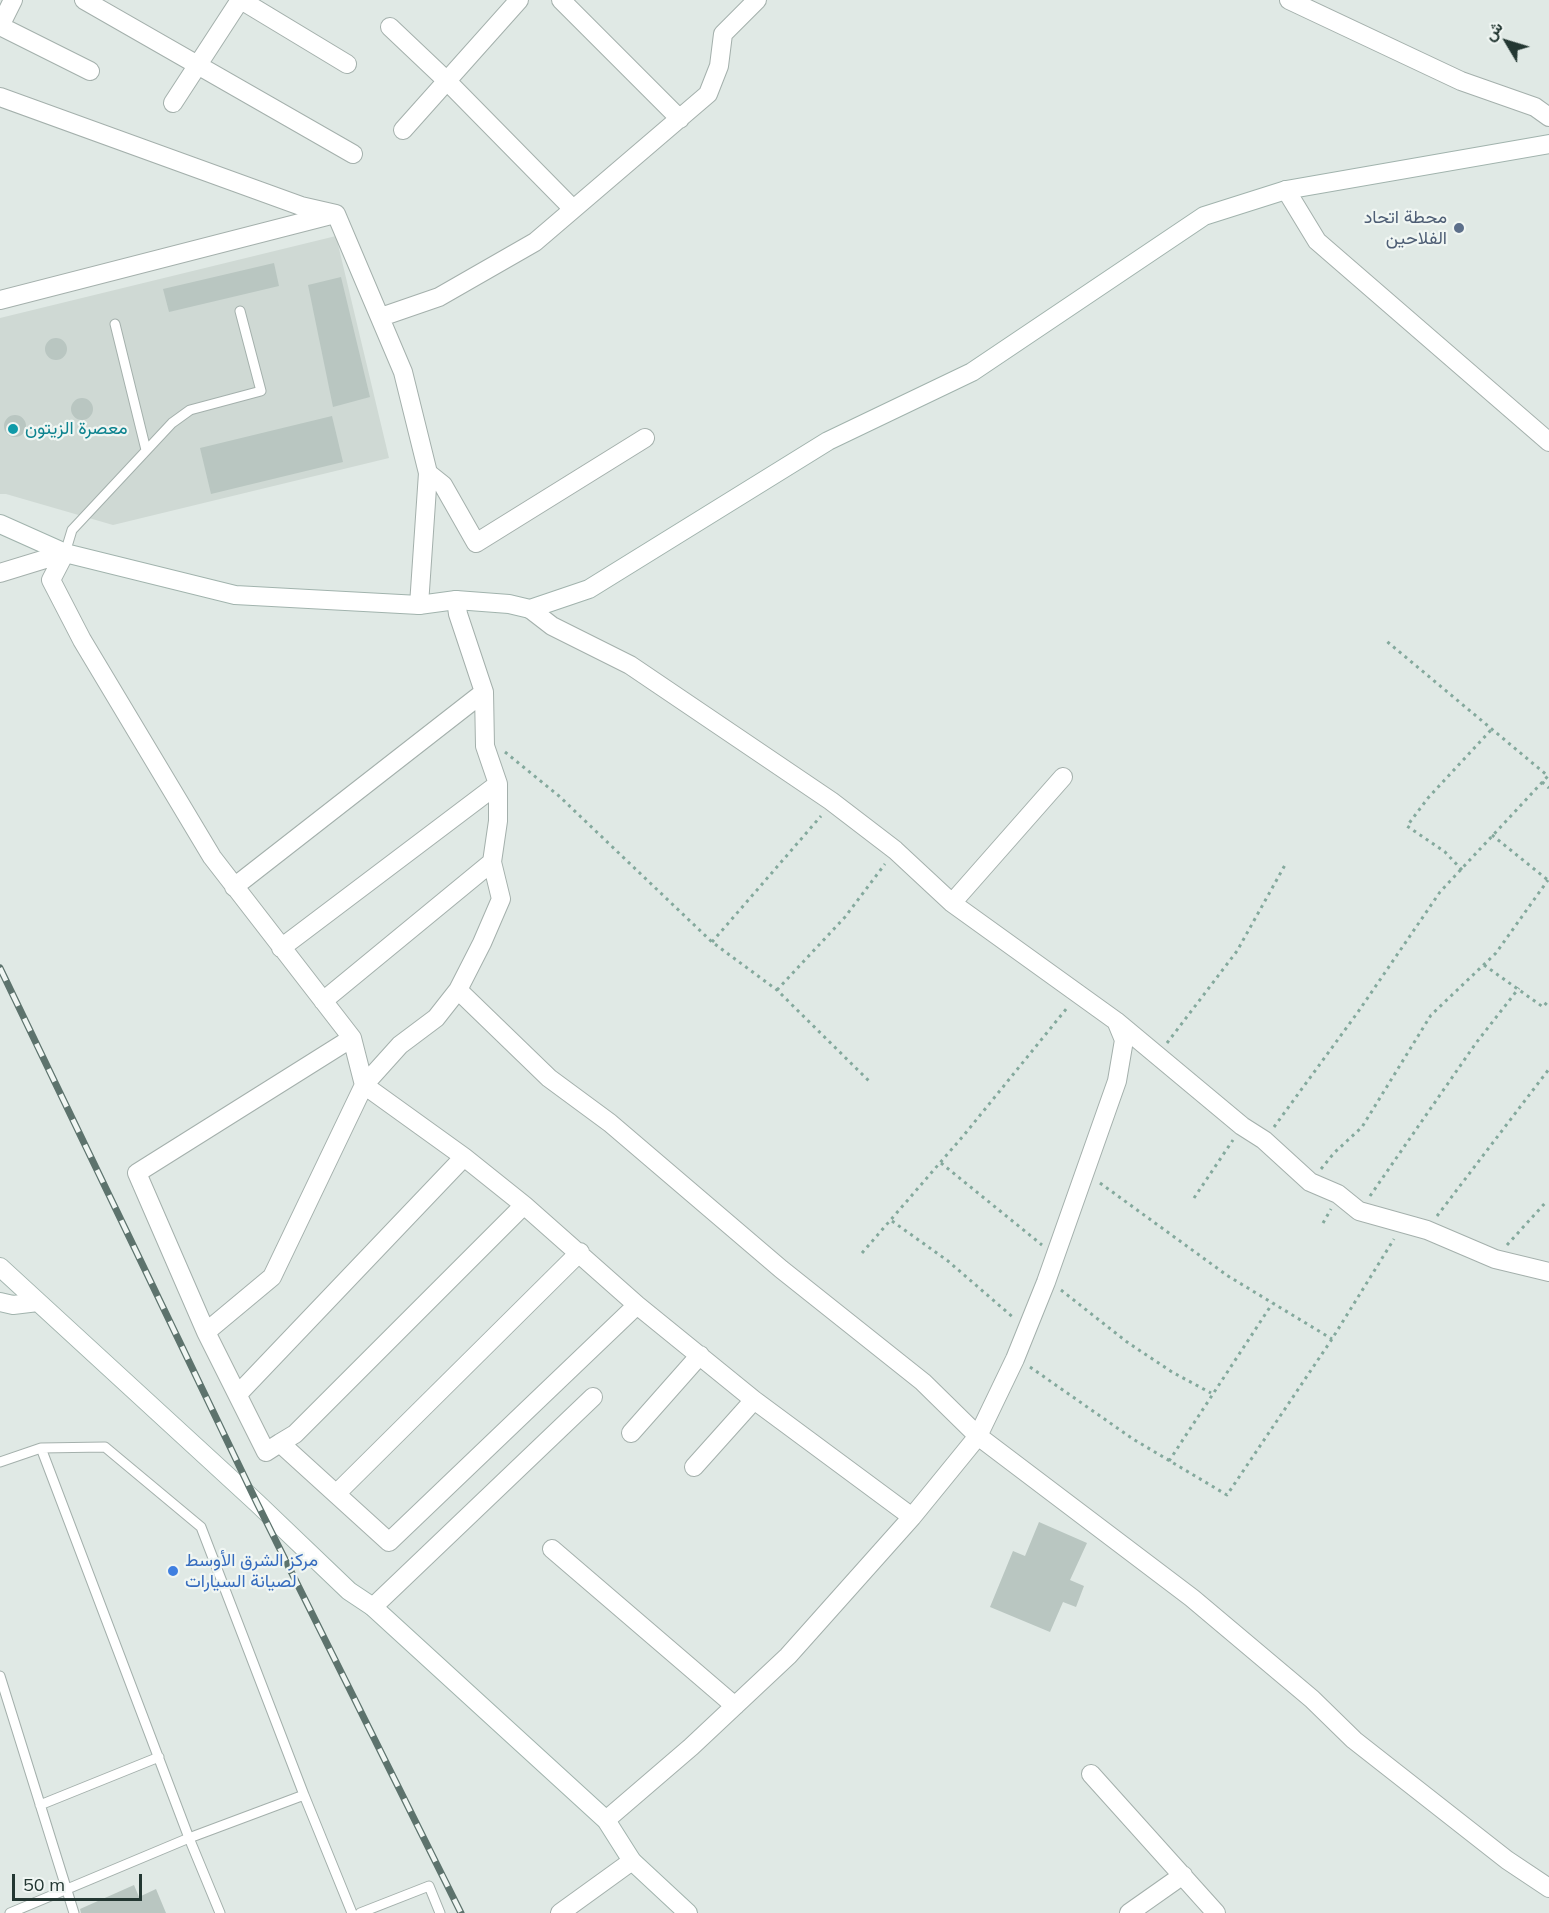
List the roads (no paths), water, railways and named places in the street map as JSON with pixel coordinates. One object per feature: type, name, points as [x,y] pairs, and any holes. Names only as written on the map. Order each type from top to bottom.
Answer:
[{"type":"street","points":[[13,0],[0,26],[90,71]]},
{"type":"street","points":[[84,0],[352,154]]},
{"type":"street","points":[[173,103],[241,0],[346,64]]},
{"type":"street","points":[[403,130],[519,0]]},
{"type":"street","points":[[561,0],[680,119]]},
{"type":"street","points":[[1289,0],[1461,81],[1535,107],[1549,117]]},
{"type":"street","points":[[381,317],[439,297],[535,242],[708,94],[719,66],[723,34],[754,1]]},
{"type":"street","points":[[390,27],[447,81],[573,209]]},
{"type":"street","points":[[0,98],[301,206],[336,214]]},
{"type":"street","points":[[530,609],[589,590],[828,441],[972,372],[1204,216],[1286,190],[1549,144]]},
{"type":"street","points":[[1286,190],[1317,241],[1549,442]]},
{"type":"street","points":[[0,300],[336,214]]},
{"type":"street","points":[[336,214],[403,372],[428,473],[419,605]]},
{"type":"street","points":[[428,473],[443,485],[476,543],[645,438]]},
{"type":"street","points":[[0,524],[65,554],[235,595],[419,605],[456,600],[509,604],[530,609],[552,626],[630,665],[831,801],[895,850],[952,903],[1116,1022],[1242,1126],[1264,1140],[1310,1182],[1338,1194],[1359,1211],[1427,1230],[1495,1259],[1549,1272]]},
{"type":"street","points":[[0,573],[65,554]]},
{"type":"street","points":[[65,554],[51,580],[88,650],[212,857],[352,1038],[364,1085],[464,1157],[524,1205],[637,1305],[754,1400],[912,1517]]},
{"type":"street","points":[[206,1332],[272,1277],[364,1085],[400,1045],[436,1018],[458,990],[482,944],[501,899],[492,862],[498,821],[498,784],[485,746],[484,692],[458,614],[456,600]]},
{"type":"street","points":[[234,886],[484,692]]},
{"type":"street","points":[[952,903],[1063,777]]},
{"type":"street","points":[[281,948],[498,784]]},
{"type":"street","points":[[323,1001],[492,862]]},
{"type":"street","points":[[458,990],[549,1078],[610,1123],[781,1269],[923,1383],[978,1437],[1192,1598],[1312,1699],[1354,1740],[1507,1860],[1549,1888]]},
{"type":"street","points":[[606,1820],[788,1656],[912,1517],[978,1437],[1015,1359],[1046,1282],[1117,1081],[1124,1040],[1116,1022]]},
{"type":"street","points":[[352,1038],[137,1173],[206,1332],[266,1452],[295,1434],[524,1205]]},
{"type":"street","points":[[239,1394],[464,1157]]},
{"type":"street","points":[[336,1494],[579,1252]]},
{"type":"street","points":[[0,1267],[249,1494],[349,1591],[373,1607],[606,1820],[632,1861],[686,1912]]},
{"type":"street","points":[[0,1302],[13,1305],[38,1302]]},
{"type":"street","points":[[280,1443],[389,1542],[637,1305]]},
{"type":"street","points":[[631,1433],[700,1355]]},
{"type":"street","points":[[373,1607],[593,1397]]},
{"type":"street","points":[[694,1467],[754,1400]]},
{"type":"street","points":[[552,1549],[735,1706]]},
{"type":"street","points":[[1091,1774],[1216,1913]]},
{"type":"street","points":[[560,1913],[632,1861]]},
{"type":"street","points":[[1129,1913],[1183,1875]]},
{"type":"lane","points":[[65,554],[72,530],[172,423],[190,410],[261,391],[240,311]]},
{"type":"lane","points":[[115,324],[146,450]]},
{"type":"lane","points":[[0,1462],[41,1448],[105,1447],[201,1527],[352,1913]]},
{"type":"lane","points":[[41,1448],[189,1838],[220,1913]]},
{"type":"lane","points":[[0,1676],[74,1913]]},
{"type":"lane","points":[[40,1805],[159,1757]]},
{"type":"lane","points":[[10,1913],[189,1838],[304,1795]]},
{"type":"lane","points":[[360,1913],[429,1886],[440,1913]]},
{"type":"railway","points":[[0,968],[257,1503],[461,1913]]},
{"type":"place","name":"محطة اتحاد الفلاحين","points":[[1459,228]]},
{"type":"place","name":"معصرة الزيتون","points":[[13,429]]},
{"type":"place","name":"مركز الشرق الأوسط لصيانة السيارات","points":[[173,1571]]}]
